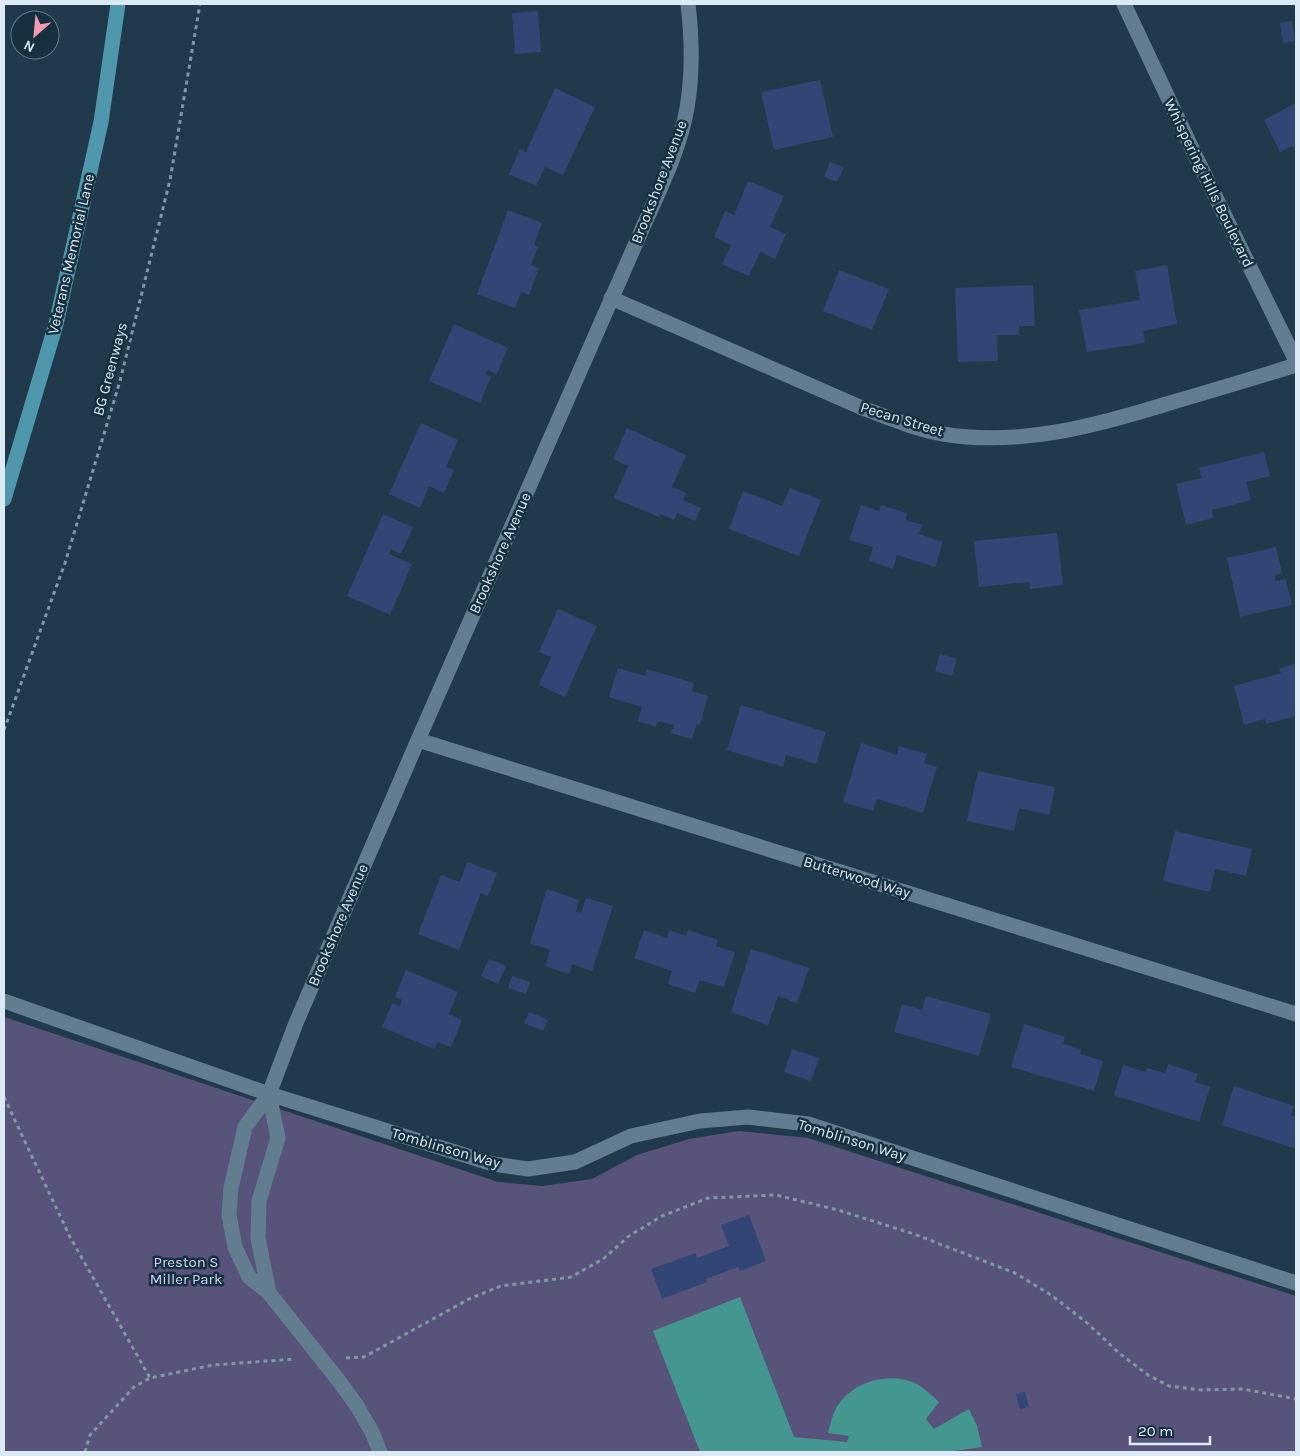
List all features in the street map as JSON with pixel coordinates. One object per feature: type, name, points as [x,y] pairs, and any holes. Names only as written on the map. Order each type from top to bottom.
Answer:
[{"type":"main road","name":"Veterans Memorial Lane","points":[[4,499],[56,324],[102,122],[118,4]]},
{"type":"street","name":"Brookshore Avenue","points":[[269,1094],[296,1023],[676,148],[687,108],[692,67],[688,4]]},
{"type":"street","name":"Whispering Hills Boulevard","points":[[1124,4],[1195,155],[1296,361]]},
{"type":"street","name":"Pecan Street","points":[[611,298],[852,404],[901,422],[942,434],[986,437],[1022,436],[1075,429],[1118,419],[1296,366]]},
{"type":"street","name":"Butterwood Way","points":[[418,740],[1296,1014]]},
{"type":"street","name":"Tomblinson Way","points":[[4,1001],[269,1094],[493,1164],[528,1169],[575,1162],[631,1136],[700,1121],[748,1117],[808,1124],[1296,1283]]},
{"type":"street","points":[[269,1094],[278,1138],[259,1201],[258,1238],[269,1293]]},
{"type":"street","points":[[269,1094],[245,1127],[231,1188],[229,1215],[235,1247],[249,1277],[269,1293],[357,1406],[372,1432],[380,1452]]},
{"type":"path","name":"BG Greenways","points":[[4,730],[65,563],[120,381],[170,180],[200,4]]},
{"type":"path","points":[[4,1097],[70,1237],[150,1378]]},
{"type":"path","points":[[85,1452],[90,1435],[134,1387],[150,1378],[213,1365],[286,1359],[364,1357],[469,1299],[501,1286],[571,1277],[603,1259],[630,1236],[662,1216],[708,1198],[776,1195],[838,1210],[906,1231],[1015,1272],[1051,1295],[1086,1322],[1119,1353],[1148,1375],[1169,1386],[1200,1390],[1243,1389],[1296,1399]]},
{"type":"green space","name":"Preston S Miller Park","points":[[4,1017],[498,1182],[543,1186],[592,1179],[637,1155],[689,1139],[739,1131],[808,1138],[1296,1296],[1296,1452],[4,1452]]},
{"type":"shaded area","points":[[740,1297],[794,1437],[847,1442],[849,1436],[828,1433],[836,1408],[851,1391],[871,1381],[893,1378],[915,1383],[939,1402],[926,1419],[934,1429],[969,1409],[977,1426],[982,1447],[947,1452],[700,1452],[653,1331]]},
{"type":"building","points":[[538,11],[541,52],[515,54],[512,13]]},
{"type":"building","points":[[1292,21],[1295,41],[1283,43],[1280,23]]},
{"type":"building","points":[[820,80],[833,137],[774,150],[761,92]]},
{"type":"building","points":[[555,88],[595,107],[563,175],[545,167],[536,186],[509,174],[520,149],[526,152]]},
{"type":"building","points":[[1296,103],[1296,152],[1293,146],[1280,152],[1264,120]]},
{"type":"building","points":[[830,162],[844,167],[837,182],[824,177]]},
{"type":"building","points":[[748,181],[784,196],[770,227],[786,234],[775,259],[760,252],[749,276],[722,264],[731,245],[714,237],[725,211],[734,215]]},
{"type":"building","points":[[508,210],[542,223],[534,245],[538,247],[531,265],[539,268],[529,295],[521,292],[515,308],[477,294]]},
{"type":"building","points":[[1167,265],[1177,324],[1143,331],[1145,343],[1087,352],[1079,310],[1140,300],[1135,271]]},
{"type":"building","points":[[839,270],[889,289],[872,330],[823,311]]},
{"type":"building","points":[[1033,285],[1035,326],[1019,326],[1019,335],[997,335],[998,361],[958,362],[955,288]]},
{"type":"building","points":[[454,324],[508,348],[497,374],[487,370],[485,374],[491,377],[480,403],[429,381]]},
{"type":"building","points":[[421,423],[458,440],[446,467],[454,470],[444,493],[429,486],[420,508],[389,494]]},
{"type":"building","points":[[627,428],[686,455],[672,487],[686,493],[683,500],[701,508],[695,521],[677,513],[674,520],[660,514],[659,517],[614,498],[628,466],[613,459]]},
{"type":"building","points":[[1264,452],[1270,476],[1246,482],[1251,500],[1212,510],[1213,518],[1186,525],[1176,484],[1202,478],[1199,468]]},
{"type":"building","points":[[790,488],[821,500],[799,556],[729,529],[743,491],[782,506]]},
{"type":"building","points":[[861,505],[879,511],[881,505],[907,513],[906,520],[922,525],[919,534],[943,542],[935,567],[897,555],[893,569],[869,561],[873,547],[849,540]]},
{"type":"building","points":[[383,514],[413,527],[401,554],[391,549],[389,554],[412,564],[390,615],[347,596]]},
{"type":"building","points":[[1057,533],[1063,585],[1030,589],[1029,582],[979,587],[974,541]]},
{"type":"building","points":[[1276,547],[1282,573],[1275,575],[1276,581],[1286,579],[1292,605],[1240,617],[1227,558]]},
{"type":"building","points":[[558,609],[597,626],[565,697],[539,685],[551,657],[539,652]]},
{"type":"building","points":[[940,654],[957,659],[952,676],[935,671]]},
{"type":"building","points":[[1296,664],[1296,716],[1266,724],[1265,719],[1244,725],[1234,686],[1281,673],[1279,668]]},
{"type":"building","points":[[618,668],[645,676],[647,669],[694,683],[692,691],[708,696],[700,725],[697,724],[692,739],[671,733],[674,725],[658,721],[656,727],[638,721],[642,707],[609,697]]},
{"type":"building","points":[[741,705],[826,732],[816,764],[786,755],[783,767],[727,750]]},
{"type":"building","points":[[861,743],[897,755],[899,746],[927,754],[924,763],[937,767],[923,813],[877,799],[873,811],[843,802]]},
{"type":"building","points":[[978,771],[1055,787],[1049,815],[1019,808],[1014,831],[967,821]]},
{"type":"building","points":[[1175,831],[1252,849],[1246,876],[1215,869],[1210,892],[1163,881]]},
{"type":"building","points":[[467,862],[497,873],[488,896],[481,893],[459,950],[418,934],[441,875],[460,882]]},
{"type":"building","points":[[547,889],[579,900],[576,912],[581,913],[586,898],[613,906],[592,971],[572,964],[569,974],[545,966],[550,950],[530,943]]},
{"type":"building","points":[[644,930],[667,938],[669,930],[686,936],[688,930],[718,940],[716,946],[735,952],[724,987],[700,980],[695,993],[668,984],[672,971],[634,958]]},
{"type":"building","points":[[751,949],[809,968],[797,1003],[778,996],[768,1025],[731,1012]]},
{"type":"building","points":[[489,959],[506,966],[498,984],[481,976]]},
{"type":"building","points":[[406,970],[458,992],[449,1014],[462,1020],[451,1047],[438,1042],[434,1049],[382,1027],[392,1003],[400,1006],[402,1000],[395,997]]},
{"type":"building","points":[[512,976],[530,982],[526,994],[508,988]]},
{"type":"building","points":[[926,996],[991,1014],[979,1056],[894,1032],[902,1004],[922,1010]]},
{"type":"building","points":[[529,1012],[548,1020],[543,1031],[524,1023]]},
{"type":"building","points":[[1024,1024],[1065,1037],[1063,1044],[1081,1049],[1080,1054],[1103,1061],[1094,1091],[1011,1067]]},
{"type":"building","points":[[792,1049],[819,1058],[811,1081],[784,1072]]},
{"type":"building","points":[[1168,1064],[1198,1074],[1195,1082],[1210,1087],[1199,1122],[1114,1095],[1123,1065],[1146,1072],[1147,1068],[1165,1073]]},
{"type":"building","points":[[1234,1086],[1294,1106],[1291,1115],[1296,1117],[1296,1149],[1222,1125]]},
{"type":"building","points":[[749,1215],[766,1261],[740,1271],[738,1267],[706,1279],[707,1282],[662,1299],[651,1269],[696,1253],[697,1258],[729,1246],[721,1225]]},
{"type":"building","points":[[1025,1392],[1029,1407],[1020,1409],[1016,1394]]}]
